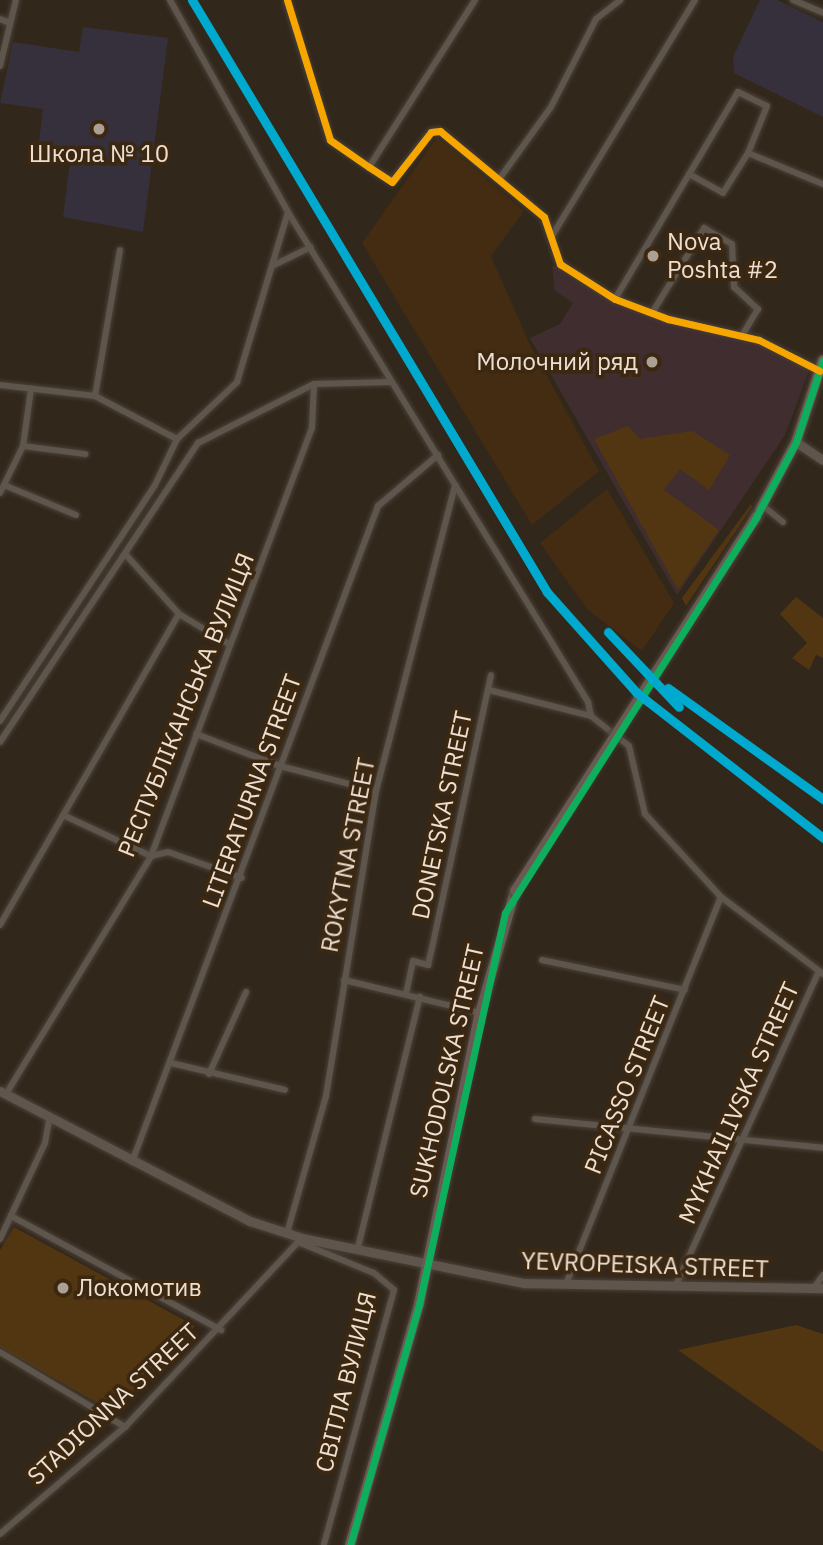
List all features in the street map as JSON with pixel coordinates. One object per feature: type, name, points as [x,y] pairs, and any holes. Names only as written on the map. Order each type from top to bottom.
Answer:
[{"type":"main road","name":"SUKHODOLSKA STREET","points":[[350,1545],[419,1304],[424,1262],[480,1013],[515,891],[756,516],[796,442],[822,365]]},
{"type":"street","points":[[0,66],[16,0]]},
{"type":"street","points":[[170,0],[288,212],[589,702],[591,716]]},
{"type":"street","points":[[287,0],[330,140],[369,167],[392,182],[431,132],[440,131],[544,217],[560,264],[615,299],[652,313],[743,336],[822,365]]},
{"type":"street","points":[[369,167],[475,0]]},
{"type":"street","points":[[500,178],[551,107],[596,19],[620,0]]},
{"type":"street","points":[[552,236],[695,0]]},
{"type":"street","points":[[793,0],[823,13]]},
{"type":"street","points":[[0,19],[10,23]]},
{"type":"street","points":[[615,299],[689,174],[738,92],[767,106],[748,153],[723,193],[689,174]]},
{"type":"street","points":[[748,153],[762,156],[823,184]]},
{"type":"street","points":[[0,721],[155,485],[177,439],[237,382],[288,212]]},
{"type":"street","points":[[652,313],[704,228],[732,244],[734,287],[758,309],[743,336]]},
{"type":"street","points":[[272,266],[311,247]]},
{"type":"street","points":[[95,396],[120,250]]},
{"type":"street","points":[[0,742],[127,556],[198,443],[314,384],[391,382]]},
{"type":"street","name":"РЕСПУБЛІКАНСЬКА ВУЛИЦЯ","points":[[3,1093],[151,856],[312,428],[314,384]]},
{"type":"street","points":[[0,385],[95,396],[177,439]]},
{"type":"street","points":[[0,493],[23,446],[31,389]]},
{"type":"street","points":[[796,442],[823,460]]},
{"type":"street","points":[[23,446],[85,454]]},
{"type":"street","name":"LITERATURNA STREET","points":[[132,1162],[242,878],[280,766],[378,506],[438,455]]},
{"type":"street","points":[[4,485],[76,515]]},
{"type":"street","name":"ROKYTNA STREET","points":[[287,1233],[327,1096],[376,791],[455,485]]},
{"type":"street","points":[[762,505],[783,522]]},
{"type":"street","points":[[127,556],[178,614],[229,644]]},
{"type":"street","points":[[0,925],[178,614]]},
{"type":"street","name":"DONETSKA STREET","points":[[491,675],[489,690],[591,716],[603,722],[629,746],[645,814],[722,897]]},
{"type":"street","points":[[406,994],[414,961],[428,965],[489,690]]},
{"type":"street","points":[[196,734],[280,766],[376,791]]},
{"type":"street","points":[[63,815],[151,856],[168,852],[242,878]]},
{"type":"street","points":[[722,897],[821,972]]},
{"type":"street","name":"PICASSO STREET","points":[[565,1286],[722,897]]},
{"type":"street","points":[[542,960],[685,989]]},
{"type":"street","name":"MYKHAILIVSKA STREET","points":[[674,1288],[821,972]]},
{"type":"street","points":[[344,980],[480,1013]]},
{"type":"street","points":[[209,1074],[246,992]]},
{"type":"street","points":[[358,1247],[420,998]]},
{"type":"street","points":[[170,1063],[285,1090]]},
{"type":"street","name":"YEVROPEISKA STREET","points":[[3,1093],[51,1115],[132,1162],[300,1240],[358,1247],[424,1262],[565,1286],[823,1288]]},
{"type":"street","points":[[0,1239],[13,1217],[51,1115]]},
{"type":"street","points":[[536,1119],[746,1138],[823,1149]]},
{"type":"street","name":"STADIONNA STREET","points":[[13,1217],[221,1330]]},
{"type":"street","name":"STADIONNA STREET","points":[[0,1534],[125,1427],[221,1330],[300,1240]]},
{"type":"street","name":"СВІТЛА ВУЛИЦЯ","points":[[300,1240],[374,1273],[394,1290],[324,1545]]},
{"type":"street","points":[[813,1289],[823,1275]]},
{"type":"street","points":[[0,1352],[125,1427]]},
{"type":"shaded area","points":[[760,0],[777,0],[823,22],[823,117],[734,73],[733,57]]},
{"type":"shaded area","name":"Школа № 10","points":[[83,27],[168,38],[143,232],[63,217],[71,154],[38,150],[43,109],[0,103],[13,42],[79,52]]},
{"type":"shaded area","points":[[437,137],[524,211],[491,256],[530,345],[599,471],[532,525],[362,243]]},
{"type":"shaded area","points":[[558,265],[614,301],[758,342],[810,368],[785,435],[677,595],[530,338],[560,324],[573,303],[555,291],[552,267]]},
{"type":"shaded area","points":[[628,426],[640,439],[692,431],[730,455],[709,490],[680,469],[664,490],[719,530],[678,590],[594,439]]},
{"type":"shaded area","points":[[607,489],[674,603],[642,651],[588,610],[540,543]]},
{"type":"shaded area","points":[[751,504],[752,507],[686,606],[682,598]]},
{"type":"shaded area","points":[[796,597],[823,618],[823,658],[816,655],[809,670],[792,658],[807,643],[780,614]]},
{"type":"shaded area","name":"Локомотив","points":[[14,1227],[195,1326],[115,1413],[0,1347],[0,1250]]},
{"type":"shaded area","points":[[796,1325],[823,1334],[823,1452],[678,1350]]},
{"type":"transit line","points":[[192,0],[547,592],[637,693],[823,838]]},
{"type":"transit line","points":[[287,0],[330,140],[392,182],[431,132],[440,131],[544,217],[560,264],[615,299],[668,319],[759,340],[820,371]]},
{"type":"transit line","points":[[350,1545],[419,1304],[505,913],[756,517],[796,442],[823,360]]},
{"type":"transit line","points":[[608,632],[679,707]]},
{"type":"transit line","points":[[668,688],[823,799]]},
{"type":"place","name":"Школа № 10","points":[[99,129]]},
{"type":"place","name":"Nova Poshta #2","points":[[653,256]]},
{"type":"place","name":"Молочний ряд","points":[[652,362]]},
{"type":"place","name":"Локомотив","points":[[63,1288]]}]
